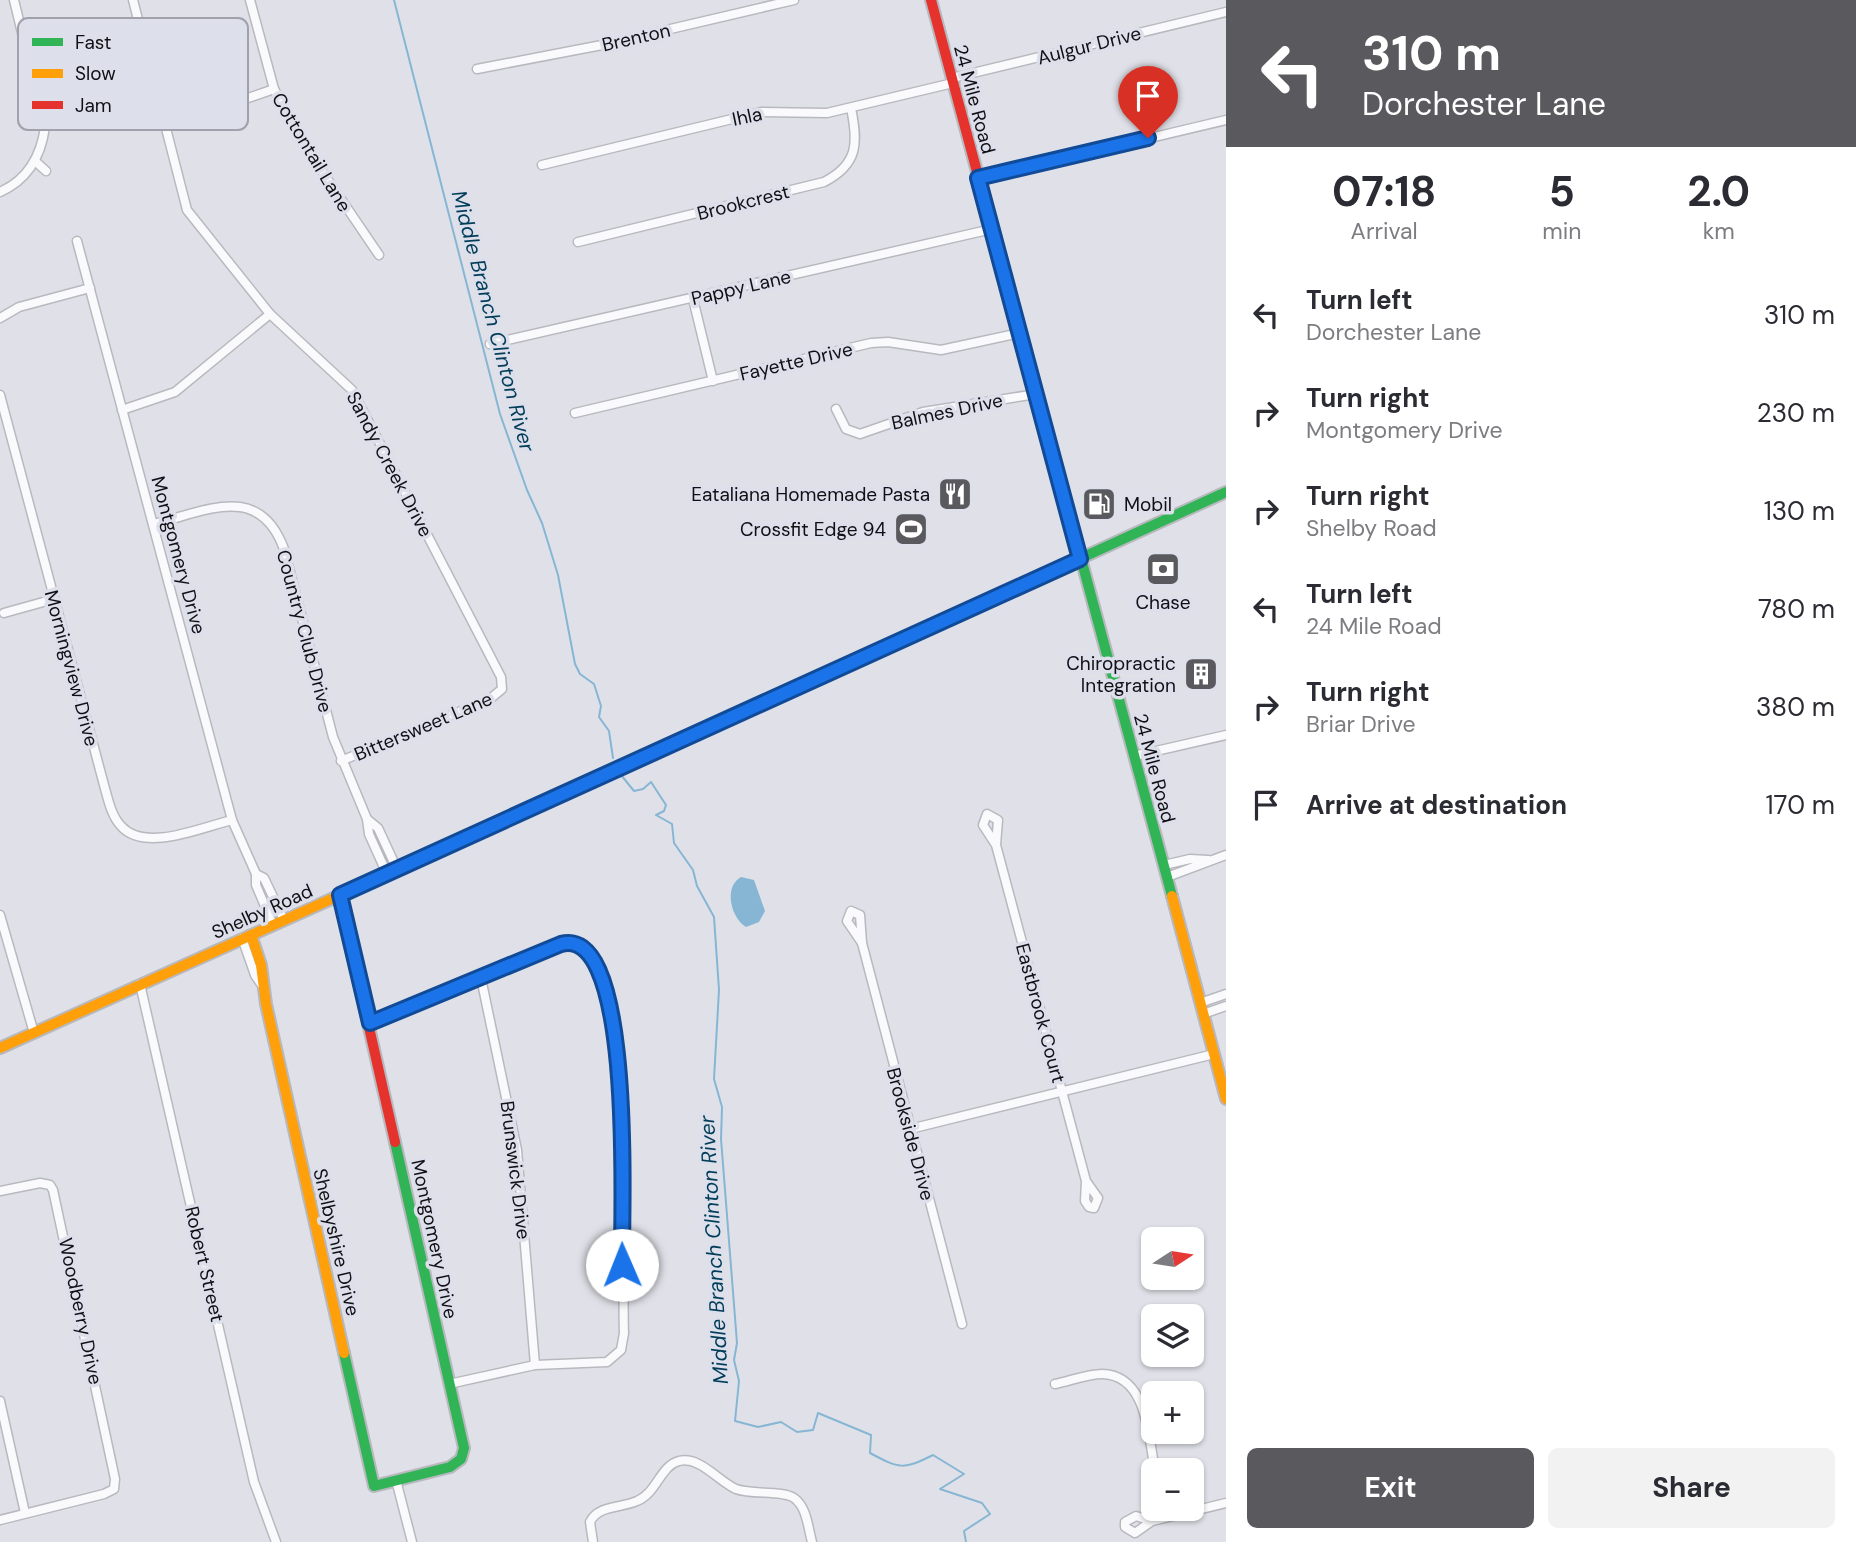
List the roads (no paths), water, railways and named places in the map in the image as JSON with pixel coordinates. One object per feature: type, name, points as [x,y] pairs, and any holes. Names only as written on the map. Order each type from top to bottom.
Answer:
[{"type":"street","points":[[14,0],[18,18]]},
{"type":"street","name":"Sandy Creek Drive","points":[[133,0],[138,18]]},
{"type":"street","name":"Cottontail Lane","points":[[250,0],[274,89],[309,152],[379,255]]},
{"type":"street","name":"Brenton","points":[[477,69],[602,46],[794,0]]},
{"type":"street","name":"24 Mile Road","points":[[931,0],[1225,1095]]},
{"type":"street","name":"Aulgur Drive","points":[[952,81],[1226,12]]},
{"type":"street","name":"Ihla","points":[[542,165],[761,112],[827,113],[952,81]]},
{"type":"street","points":[[248,98],[274,89]]},
{"type":"street","name":"Brookcrest","points":[[578,242],[824,182],[845,166],[854,151],[856,134],[852,108]]},
{"type":"street","points":[[978,178],[1226,120]]},
{"type":"street","points":[[0,192],[19,180],[35,161],[43,143],[45,130]]},
{"type":"street","name":"Sandy Creek Drive","points":[[167,130],[187,210],[270,314],[296,341],[344,381],[359,400],[498,670],[502,689]]},
{"type":"street","points":[[35,161],[46,171]]},
{"type":"street","name":"Pappy Lane","points":[[490,344],[992,229]]},
{"type":"street","name":"Montgomery Drive","points":[[77,241],[232,820],[256,874],[256,885],[279,922]]},
{"type":"street","points":[[0,318],[19,307],[90,288]]},
{"type":"street","points":[[692,299],[713,381]]},
{"type":"street","points":[[122,410],[175,391],[270,314]]},
{"type":"street","name":"Fayette Drive","points":[[575,413],[871,343],[888,342],[941,350],[1020,334]]},
{"type":"street","name":"Balmes Drive","points":[[836,409],[846,429],[860,434],[923,412],[1036,394]]},
{"type":"street","name":"Morningview Drive","points":[[0,395],[104,785],[120,824],[132,834],[156,837],[232,820]]},
{"type":"street","name":"Shelby Road","points":[[0,1048],[1226,492]]},
{"type":"street","name":"Country Club Drive","points":[[153,524],[235,505],[258,511],[272,522],[284,548],[341,761],[368,819],[369,834],[392,871]]},
{"type":"street","points":[[4,613],[54,599]]},
{"type":"street","name":"Bittersweet Lane","points":[[341,761],[490,699],[502,689]]},
{"type":"street","points":[[1134,756],[1226,735]]},
{"type":"street","name":"Eastbrook Court","points":[[996,845],[1086,1181]]},
{"type":"street","points":[[1165,871],[1190,859],[1210,860],[1226,855]]},
{"type":"street","name":"Montgomery Drive","points":[[340,895],[464,1448],[461,1459],[450,1467],[396,1480]]},
{"type":"street","points":[[0,915],[34,1033]]},
{"type":"street","name":"Shelbyshire Drive","points":[[246,937],[261,965],[261,984],[374,1486],[396,1480]]},
{"type":"street","points":[[370,1023],[561,944],[575,942],[586,949],[598,972],[612,1019],[620,1065],[624,1333],[618,1354],[607,1362],[535,1365],[449,1384]]},
{"type":"street","name":"Brookside Drive","points":[[862,943],[961,1324]]},
{"type":"street","name":"Brunswick Drive","points":[[481,978],[518,1160],[535,1365]]},
{"type":"street","name":"Robert Street","points":[[140,984],[254,1482],[276,1542]]},
{"type":"street","points":[[1202,1009],[1226,995]]},
{"type":"street","points":[[1202,1009],[1226,1006]]},
{"type":"street","points":[[910,1129],[1214,1054]]},
{"type":"street","name":"Woodberry Drive","points":[[0,1191],[40,1183],[50,1185],[53,1190],[109,1445],[114,1489],[104,1494],[25,1513]]},
{"type":"street","points":[[1055,1384],[1102,1374],[1125,1382],[1141,1404],[1152,1458]]},
{"type":"street","points":[[0,1401],[25,1513],[0,1520]]},
{"type":"street","points":[[593,1542],[590,1522],[597,1512],[634,1503],[650,1494],[671,1465],[690,1461],[740,1490],[792,1496],[803,1506],[812,1542]]},
{"type":"street","points":[[396,1480],[412,1542]]},
{"type":"street","points":[[1204,1508],[1226,1503]]},
{"type":"water","points":[[741,877],[754,880],[765,911],[759,922],[746,927],[736,917],[731,902],[732,888]]},
{"type":"waterway","name":"Middle Branch Clinton River","points":[[394,0],[500,414],[527,490],[542,523],[558,575],[575,664],[580,674],[594,684],[601,706],[599,717],[609,731],[613,758]]},
{"type":"waterway","name":"Middle Branch Clinton River","points":[[621,775],[634,791],[643,789],[651,782],[666,805],[664,811],[656,815],[672,824],[674,843],[693,870],[697,886],[714,917],[719,990],[714,1079],[722,1107],[721,1139],[737,1343],[734,1360],[739,1381],[735,1421],[758,1427],[781,1422],[797,1432],[813,1430],[818,1413],[871,1435],[870,1453],[895,1465],[908,1465],[933,1455],[964,1474],[940,1489],[982,1503],[990,1514],[964,1531],[966,1542]]},
{"type":"place","name":"Eataliana Homemade Pasta","points":[[955,494]]},
{"type":"place","name":"Mobil","points":[[1099,504]]},
{"type":"place","name":"Crossfit Edge 94","points":[[911,529]]},
{"type":"place","name":"Chase","points":[[1163,569]]},
{"type":"place","name":"Chiropractic Integration","points":[[1201,674]]}]
